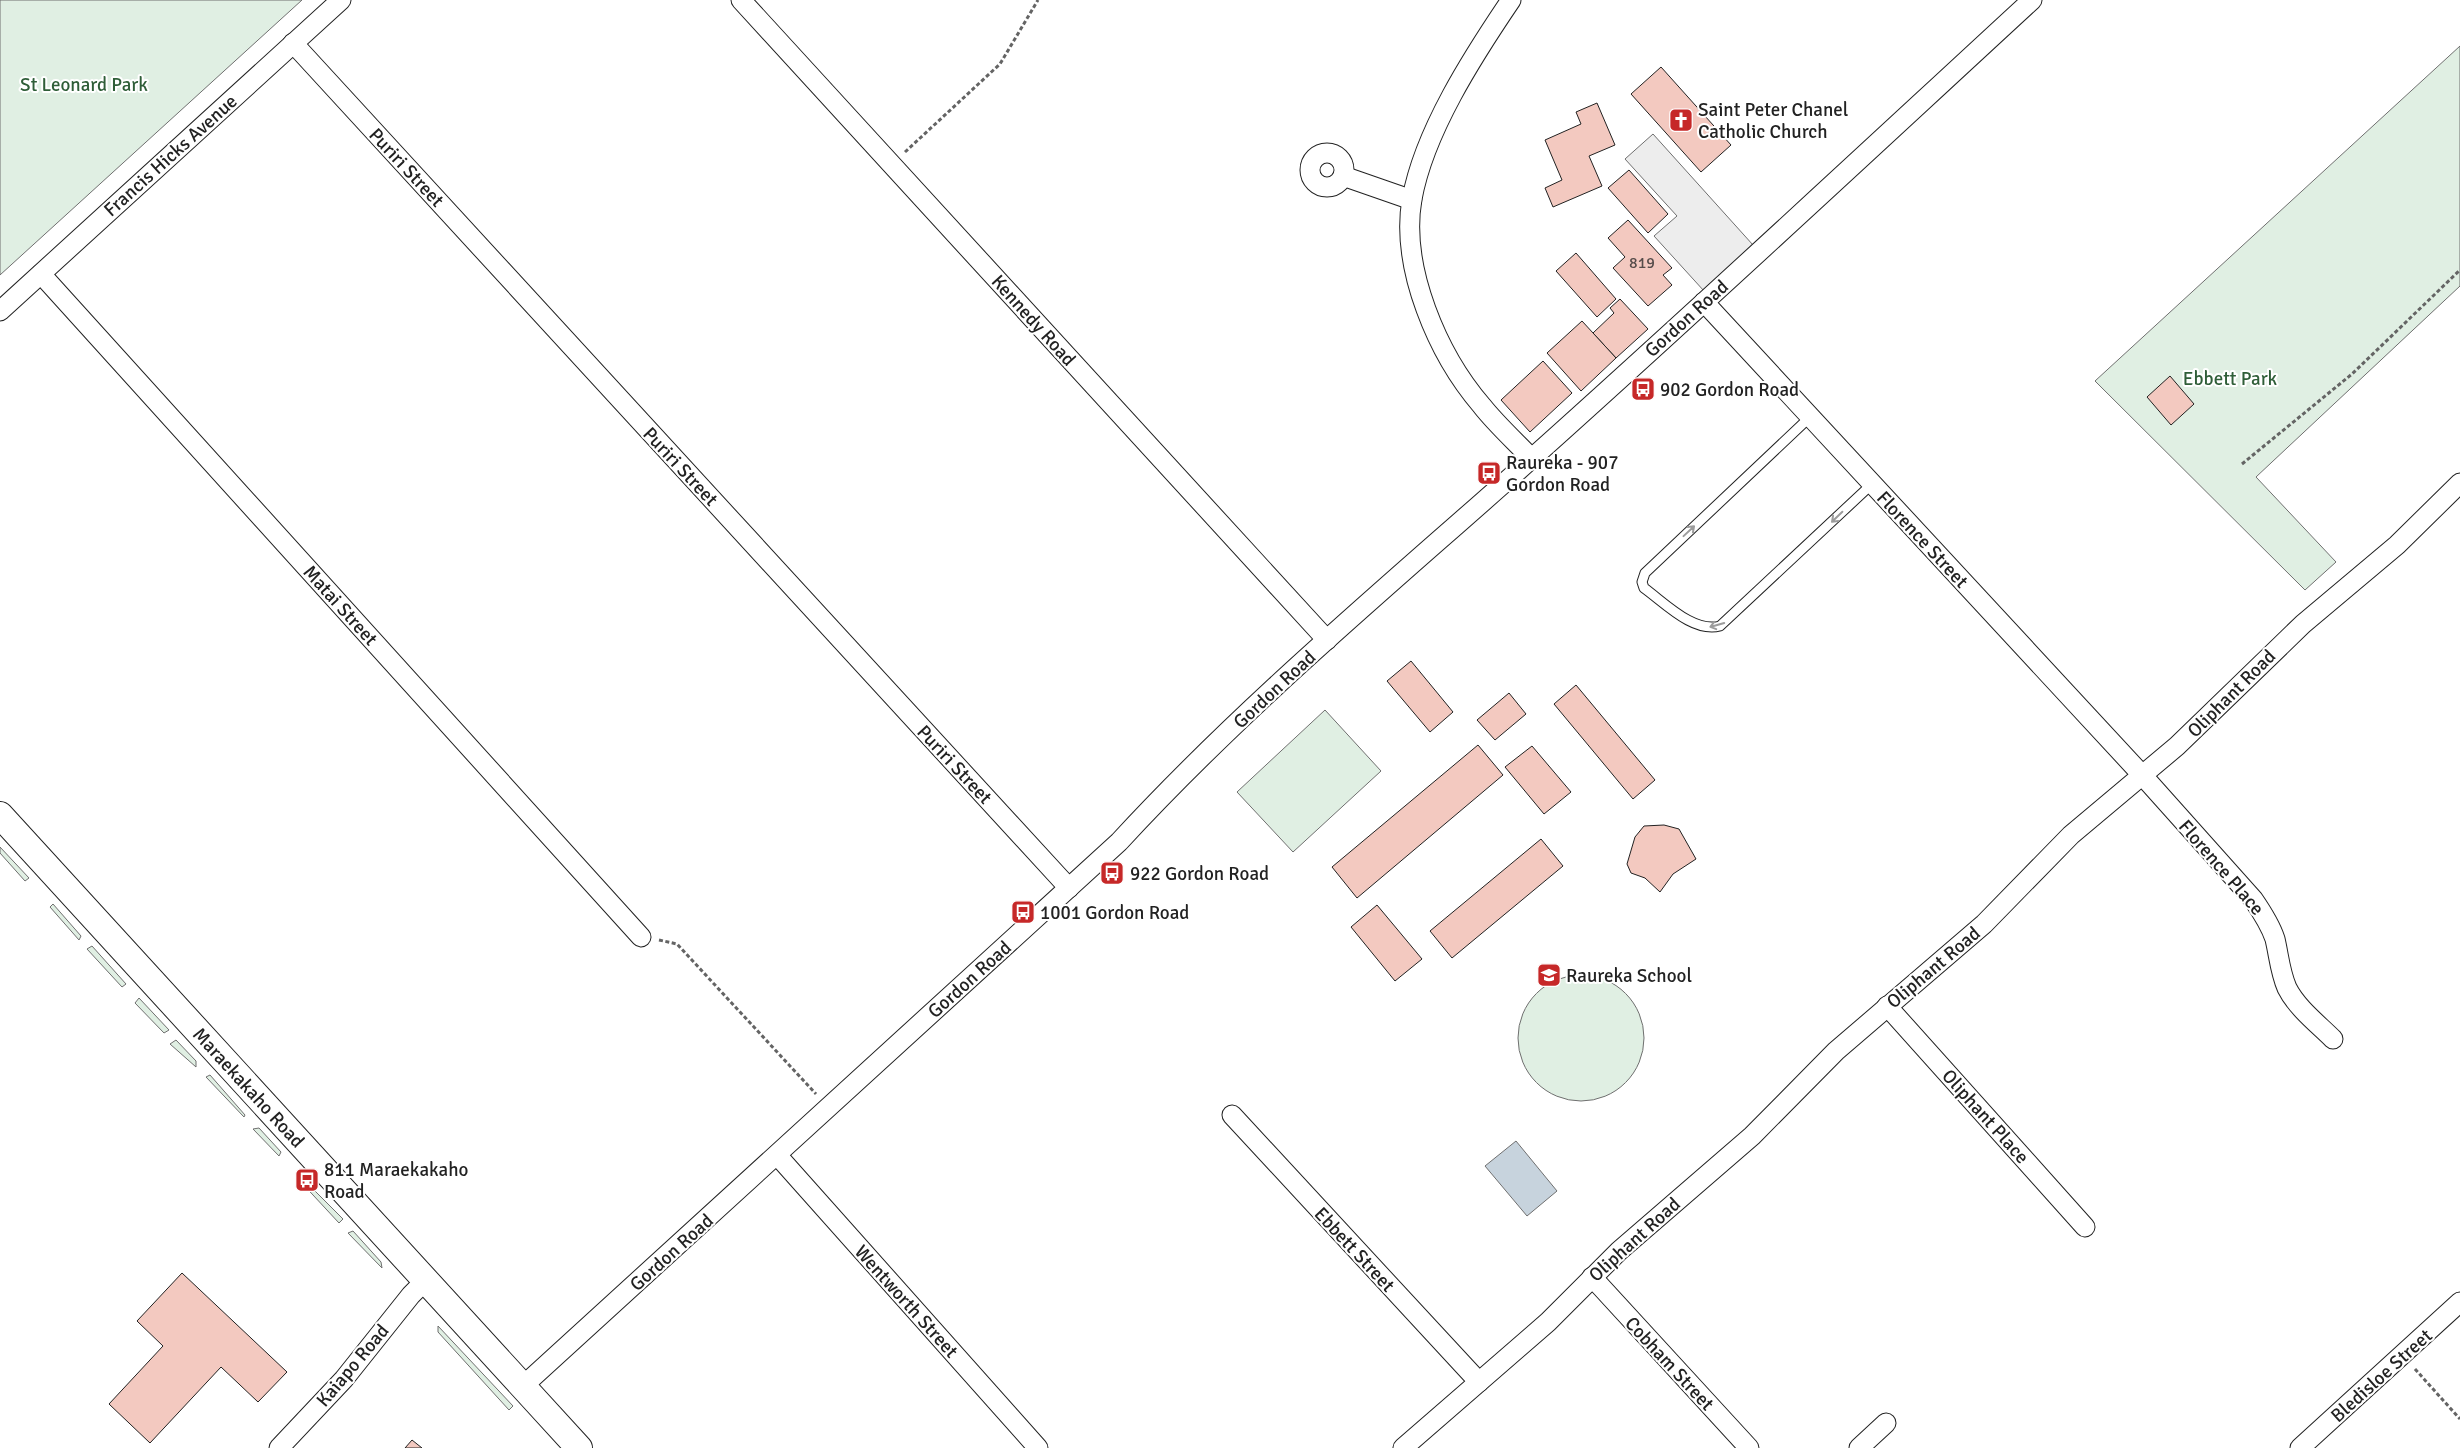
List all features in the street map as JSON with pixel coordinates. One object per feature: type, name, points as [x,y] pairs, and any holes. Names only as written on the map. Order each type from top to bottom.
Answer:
[{"type":"main road","name":"Maraekakaho Road","points":[[0,815],[579,1448]]},
{"type":"street","name":"Francis Hicks Avenue","points":[[0,311],[341,0]]},
{"type":"street","name":"Kennedy Road","points":[[741,0],[1326,640]]},
{"type":"street","points":[[1511,0],[1486,38],[1450,100],[1419,172],[1412,200],[1410,219],[1415,271],[1432,324],[1462,380],[1481,406],[1532,459]]},
{"type":"street","name":"Gordon Road","points":[[523,1386],[1119,842],[1175,781],[1326,640],[1532,459],[2032,0]]},
{"type":"street","name":"Puriri Street","points":[[293,43],[1068,888]]},
{"type":"street","points":[[1343,176],[1412,200]]},
{"type":"street","name":"Matai Street","points":[[41,274],[641,937]]},
{"type":"street","name":"Florence Street","points":[[1704,302],[2143,776]]},
{"type":"street","name":"Oliphant Road","points":[[1403,1448],[1548,1322],[1592,1277],[1657,1216],[1712,1171],[1769,1120],[1836,1052],[1887,1006],[1984,924],[2071,834],[2143,776],[2216,709],[2303,624],[2397,545],[2460,483]]},
{"type":"street","name":"Florence Place","points":[[2143,776],[2253,899],[2266,918],[2275,940],[2279,966],[2288,989],[2301,1008],[2333,1039]]},
{"type":"street","name":"Oliphant Place","points":[[1887,1006],[2084,1227]]},
{"type":"street","name":"Ebbett Street","points":[[1232,1114],[1479,1382]]},
{"type":"street","name":"Wentworth Street","points":[[777,1154],[1038,1448]]},
{"type":"street","name":"Cobham Street","points":[[1592,1277],[1749,1448]]},
{"type":"street","name":"Kaiapo Road","points":[[278,1448],[344,1379],[411,1295],[425,1281]]},
{"type":"street","name":"Bledisloe Street","points":[[2300,1448],[2460,1302]]},
{"type":"street","points":[[1859,1448],[1886,1423]]},
{"type":"lane","points":[[1810,417],[1645,573],[1642,582],[1644,588],[1698,626],[1712,628],[1720,626],[1872,484]]},
{"type":"path","points":[[891,164],[1000,64],[1038,0]]},
{"type":"path","points":[[2242,464],[2352,374],[2460,270]]},
{"type":"path","points":[[641,937],[677,944],[829,1107]]},
{"type":"path","points":[[2403,1356],[2460,1419]]},
{"type":"green space","name":"St Leonard Park","points":[[0,0],[302,0],[0,275]]},
{"type":"green space","name":"Ebbett Park","points":[[2460,46],[2460,286],[2256,477],[2336,562],[2305,590],[2095,381]]},
{"type":"green space","points":[[1325,710],[1381,771],[1293,852],[1237,792]]},
{"type":"green space","points":[[0,847],[29,878],[25,881],[0,853]]},
{"type":"green space","points":[[53,904],[81,936],[79,940],[50,907]]},
{"type":"green space","points":[[92,946],[126,984],[122,987],[87,949]]},
{"type":"green space","points":[[1581,975],[1605,980],[1625,994],[1639,1014],[1644,1038],[1639,1062],[1625,1082],[1605,1096],[1581,1101],[1557,1096],[1537,1082],[1523,1062],[1518,1038],[1523,1014],[1537,994],[1557,980]]},
{"type":"green space","points":[[139,998],[169,1030],[164,1033],[135,1003]]},
{"type":"green space","points":[[176,1040],[196,1061],[196,1067],[170,1044]]},
{"type":"green space","points":[[210,1075],[245,1115],[244,1117],[206,1077]]},
{"type":"green space","points":[[259,1128],[281,1152],[279,1156],[253,1129]]},
{"type":"green space","points":[[304,1180],[343,1219],[339,1223],[300,1181]]},
{"type":"green space","points":[[353,1231],[381,1262],[382,1268],[348,1233]]},
{"type":"green space","points":[[438,1326],[513,1406],[509,1410],[438,1332]]},
{"type":"shaded area","points":[[1653,134],[1753,245],[1704,291],[1654,236],[1677,216],[1625,159]]},
{"type":"shaded area","points":[[1516,1141],[1557,1191],[1527,1216],[1485,1166]]},
{"type":"building","name":"Saint Peter Chanel Catholic Church","points":[[1661,67],[1731,145],[1701,172],[1631,94]]},
{"type":"building","points":[[1597,103],[1615,145],[1589,156],[1602,186],[1553,207],[1545,188],[1562,180],[1545,140],[1581,124],[1576,112]]},
{"type":"building","points":[[1629,170],[1668,214],[1648,233],[1608,188]]},
{"type":"building","points":[[1628,220],[1672,268],[1663,275],[1672,285],[1648,306],[1613,268],[1625,257],[1608,238]]},
{"type":"building","points":[[1576,253],[1616,299],[1597,317],[1556,271]]},
{"type":"building","points":[[1620,299],[1648,329],[1616,358],[1593,333],[1614,313],[1610,308]]},
{"type":"building","points":[[1582,321],[1616,358],[1581,391],[1547,353]]},
{"type":"building","points":[[1543,361],[1572,393],[1530,432],[1501,400]]},
{"type":"building","points":[[2170,376],[2194,404],[2171,425],[2147,397]]},
{"type":"building","points":[[1411,661],[1453,712],[1430,732],[1387,681]]},
{"type":"building","points":[[1576,685],[1655,780],[1633,799],[1554,704]]},
{"type":"building","points":[[1509,693],[1526,714],[1495,740],[1477,720]]},
{"type":"building","points":[[1478,745],[1503,775],[1357,898],[1332,867]]},
{"type":"building","points":[[1532,746],[1571,792],[1544,814],[1505,767]]},
{"type":"building","points":[[1664,825],[1679,829],[1696,859],[1673,874],[1660,892],[1645,878],[1631,873],[1627,864],[1635,837],[1644,826]]},
{"type":"building","points":[[1541,839],[1563,866],[1452,958],[1430,931]]},
{"type":"building","points":[[1377,905],[1422,959],[1395,981],[1351,927]]},
{"type":"building","points":[[182,1273],[287,1372],[258,1402],[221,1367],[150,1443],[109,1404],[163,1346],[137,1321]]},
{"type":"building","points":[[412,1440],[422,1448],[405,1448]]},
{"type":"place","name":"Saint Peter Chanel Catholic Church","points":[[1681,120]]},
{"type":"place","name":"902 Gordon Road","points":[[1643,389]]},
{"type":"place","name":"Raureka - 907 Gordon Road","points":[[1489,473]]},
{"type":"place","name":"922 Gordon Road","points":[[1112,873]]},
{"type":"place","name":"1001 Gordon Road","points":[[1023,912]]},
{"type":"place","name":"Raureka School","points":[[1549,975]]},
{"type":"place","name":"811 Maraekakaho Road","points":[[307,1180]]}]
